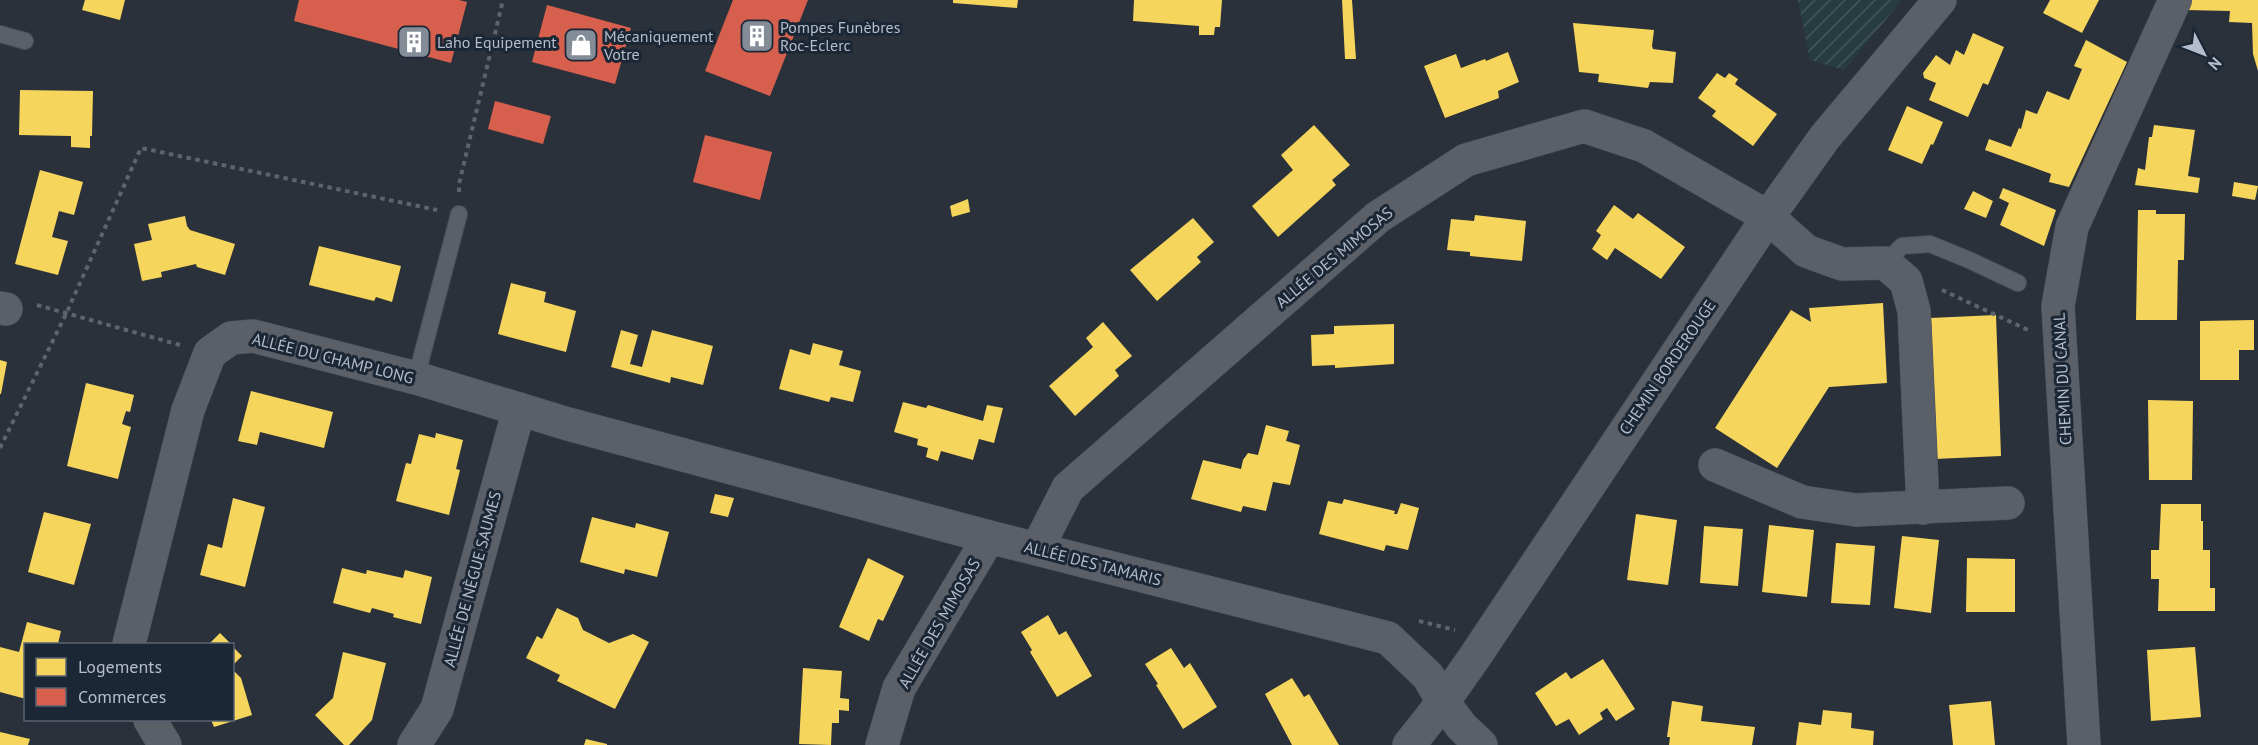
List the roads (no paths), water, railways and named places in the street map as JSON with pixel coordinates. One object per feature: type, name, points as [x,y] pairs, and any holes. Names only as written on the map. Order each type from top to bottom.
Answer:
[{"type":"street","name":"CHEMIN BORDEROUGE","points":[[1409,745],[1443,702],[1767,217],[1825,137],[1940,0]]},
{"type":"street","name":"CHEMIN DU CANAL","points":[[2084,745],[2058,306],[2072,227],[2175,0]]},
{"type":"street","name":"ALLÉE DES MIMOSAS","points":[[1037,549],[1068,488],[1378,217],[1466,160],[1584,126],[1644,146],[1767,217],[1806,250],[1842,264],[1885,263]]},
{"type":"street","points":[[1885,263],[1906,281],[1914,311],[1923,508]]},
{"type":"street","name":"ALLÉE DU CHAMP LONG","points":[[130,643],[188,410],[210,353],[231,338],[253,336],[416,378],[716,463]]},
{"type":"street","name":"ALLÉE DE NÈGUE SAUMES","points":[[414,745],[437,709],[519,409]]},
{"type":"street","name":"ALLÉE DES TAMARIS","points":[[716,463],[989,537],[1388,638],[1428,675],[1443,702],[1462,727],[1481,745]]},
{"type":"street","points":[[1715,465],[1802,502],[1856,510],[2008,503]]},
{"type":"street","name":"ALLÉE DES MIMOSAS","points":[[882,745],[899,688],[989,537]]},
{"type":"street","points":[[151,721],[165,745]]},
{"type":"lane","points":[[0,34],[25,41]]},
{"type":"lane","points":[[416,378],[459,214]]},
{"type":"lane","points":[[1885,263],[1902,246],[1930,244],[2018,283]]},
{"type":"place","name":"Pompes Funèbres Roc-Eclerc","points":[[757,36]]},
{"type":"place","name":"Laho Equipement","points":[[414,42]]},
{"type":"place","name":"Mécaniquement Votre","points":[[581,45]]}]
